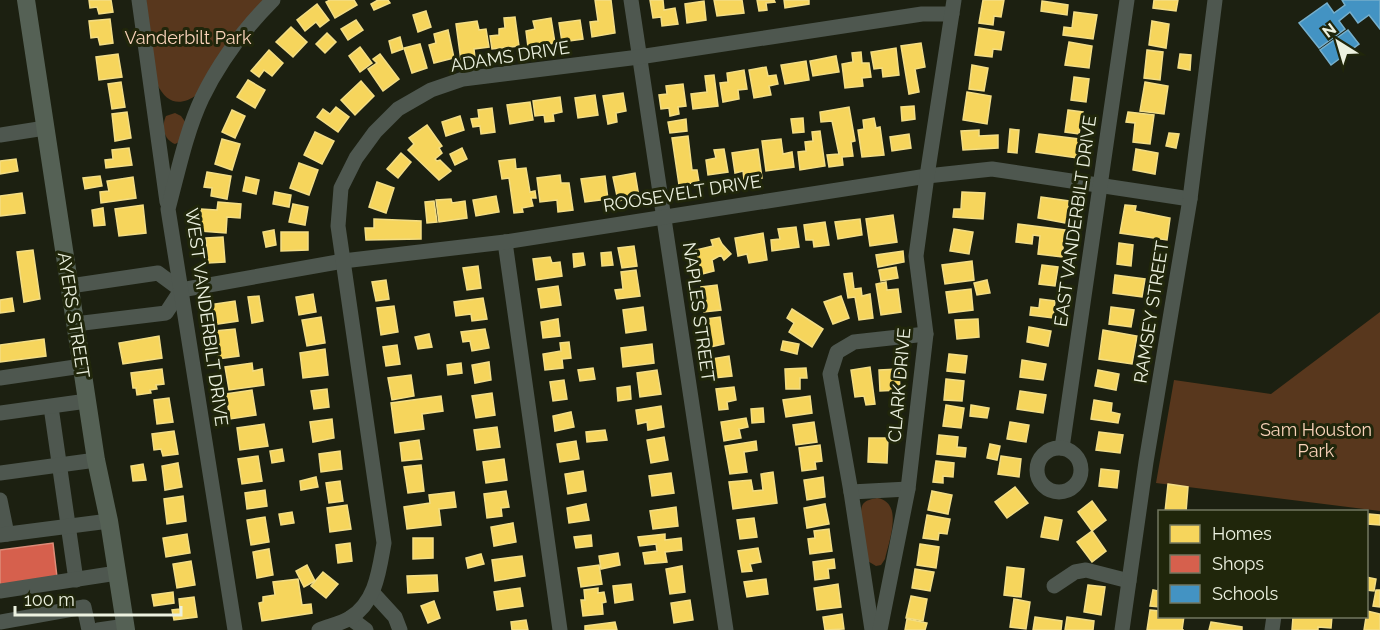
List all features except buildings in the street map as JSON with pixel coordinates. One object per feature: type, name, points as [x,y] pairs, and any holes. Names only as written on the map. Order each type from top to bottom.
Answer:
[{"type":"main road","name":"AYERS STREET","points":[[26,0],[96,460],[109,521],[126,628]]},
{"type":"street","points":[[139,0],[168,209]]},
{"type":"street","name":"WEST VANDERBILT DRIVE","points":[[235,630],[168,209],[182,156],[202,98],[225,57],[251,22],[273,0]]},
{"type":"street","name":"NAPLES STREET","points":[[631,0],[726,630]]},
{"type":"street","name":"EAST VANDERBILT DRIVE","points":[[1062,448],[1127,0]]},
{"type":"street","name":"RAMSEY STREET","points":[[1122,630],[1146,462],[1190,199],[1215,0]]},
{"type":"street","name":"ADAMS DRIVE","points":[[318,630],[350,618],[373,593],[384,543],[338,226],[341,188],[356,159],[375,132],[398,109],[431,90],[463,79],[639,57],[922,14],[953,7]]},
{"type":"street","name":"CLARK DRIVE","points":[[880,630],[908,489],[926,334],[916,255],[953,7]]},
{"type":"street","points":[[0,135],[45,128]]},
{"type":"street","name":"ROOSEVELT DRIVE","points":[[181,290],[344,261],[505,242],[665,215],[927,176],[992,169],[1190,199]]},
{"type":"street","points":[[505,242],[560,630]]},
{"type":"street","points":[[70,286],[158,273],[181,290],[166,313],[75,324]]},
{"type":"street","points":[[872,630],[830,374],[837,352],[854,342],[926,334]]},
{"type":"street","points":[[0,378],[82,366]]},
{"type":"street","points":[[0,413],[87,401]]},
{"type":"street","points":[[51,407],[76,580]]},
{"type":"street","points":[[0,473],[96,460]]},
{"type":"street","points":[[851,492],[908,489]]},
{"type":"street","points":[[0,500],[3,535],[109,521]]},
{"type":"street","points":[[1054,586],[1075,572],[1086,570],[1129,581]]},
{"type":"street","points":[[0,591],[117,573]]},
{"type":"street","points":[[373,593],[395,617],[400,630]]},
{"type":"street","points":[[0,622],[84,608],[89,630]]},
{"type":"street","points":[[350,618],[366,630]]},
{"type":"street","points":[[98,630],[126,628]]},
{"type":"green space","name":"Vanderbilt Park","points":[[146,0],[266,0],[198,94],[180,102],[165,96],[157,84]]},
{"type":"green space","points":[[175,113],[181,116],[186,123],[181,141],[175,144],[164,133],[164,124],[166,116]]},
{"type":"green space","name":"Sam Houston Park","points":[[1380,312],[1380,511],[1156,483],[1174,380],[1271,394]]},
{"type":"green space","points":[[877,498],[885,501],[890,507],[893,523],[885,559],[881,565],[876,566],[866,560],[861,508],[864,503]]}]
